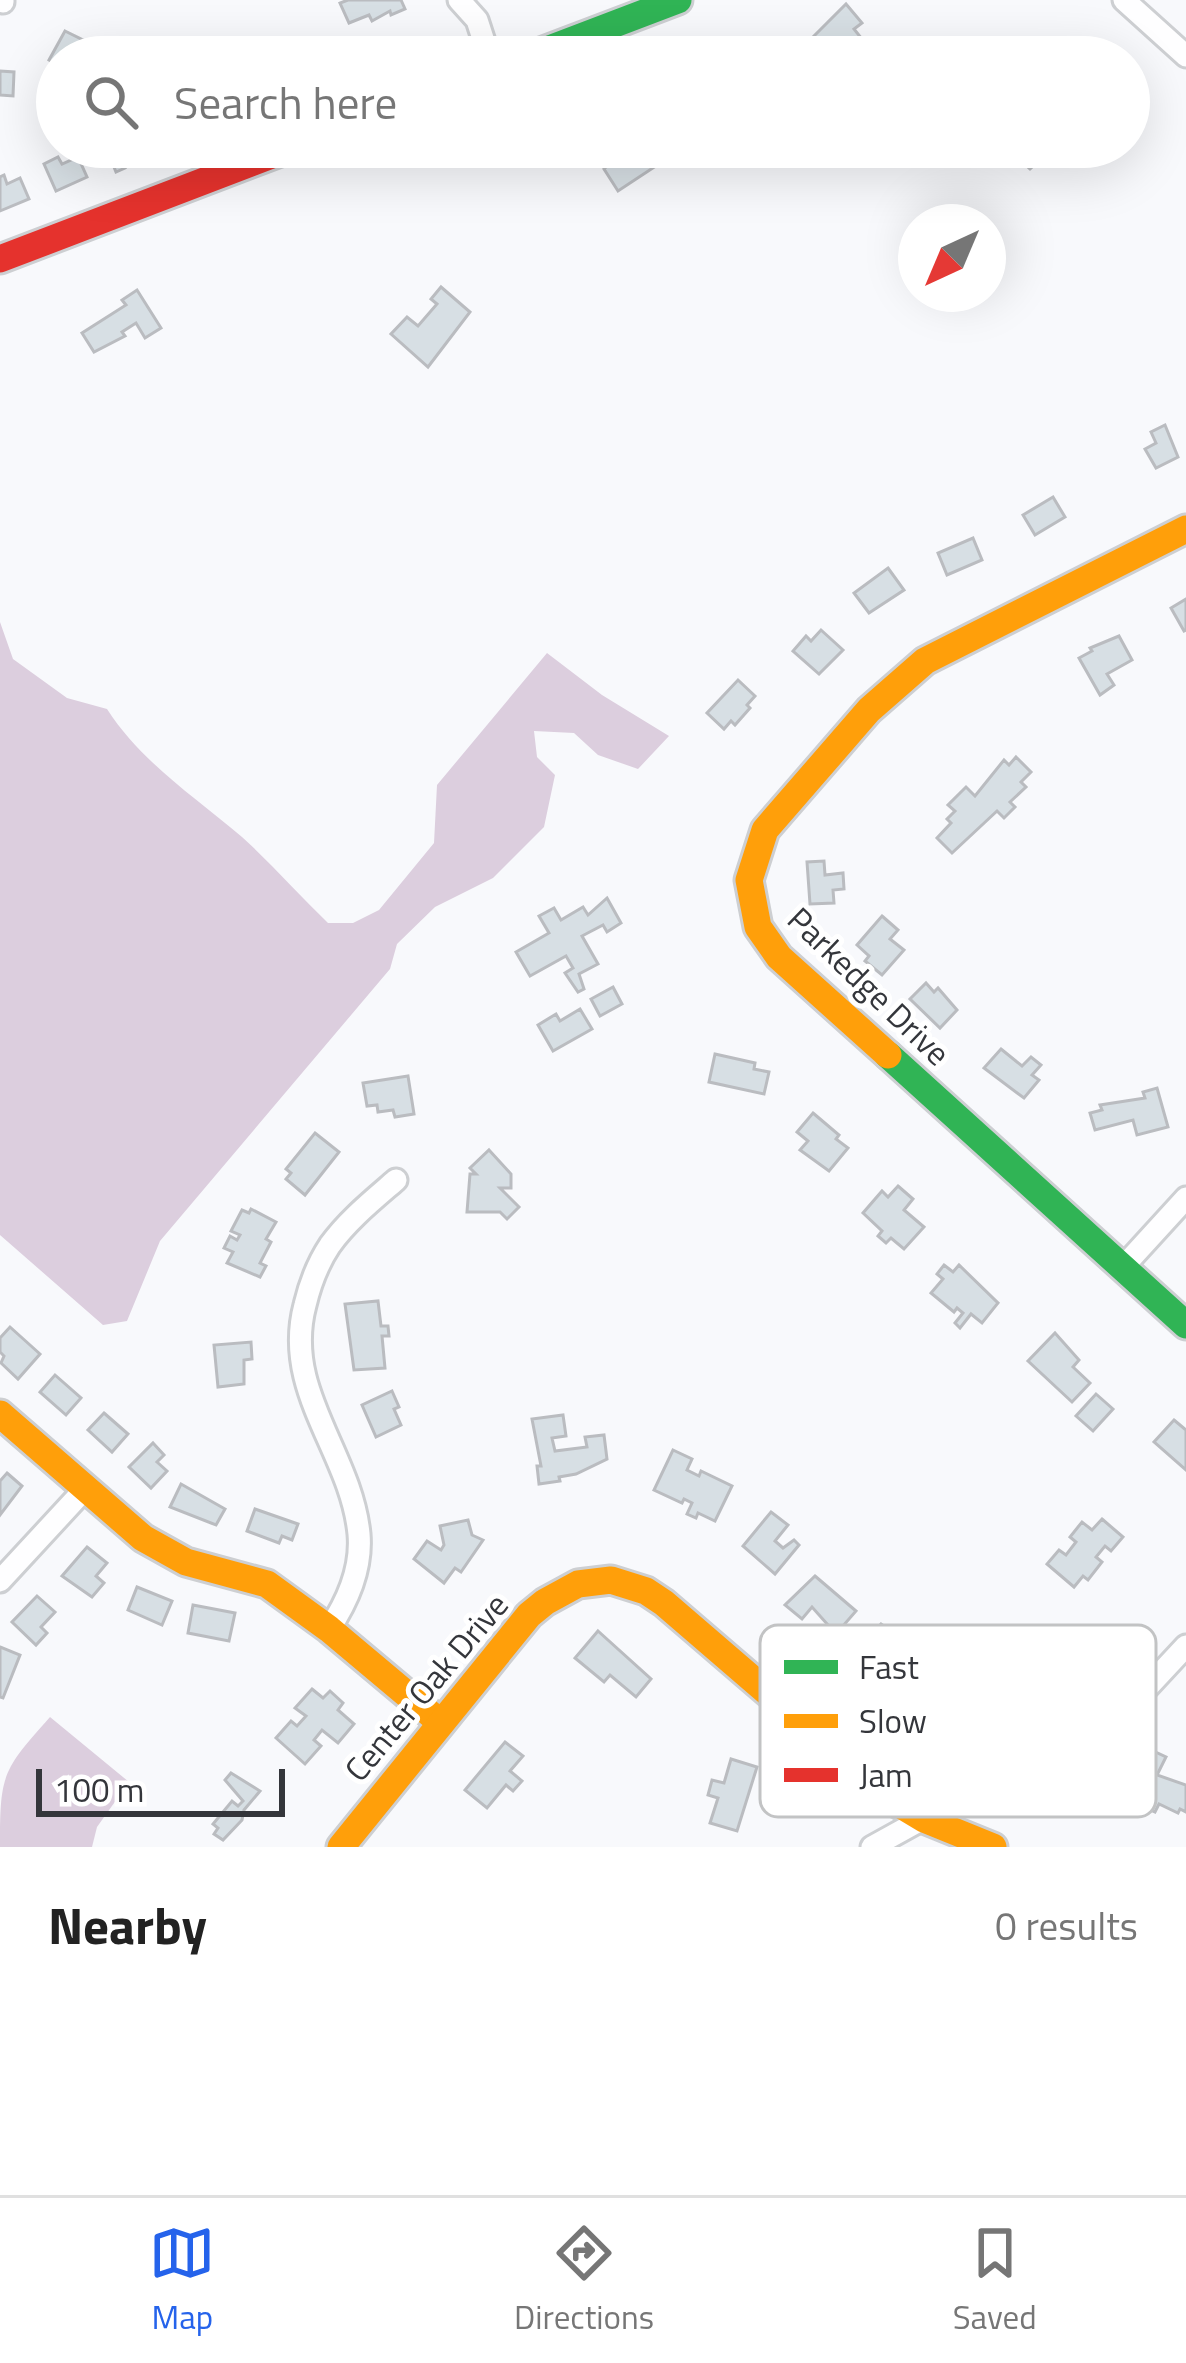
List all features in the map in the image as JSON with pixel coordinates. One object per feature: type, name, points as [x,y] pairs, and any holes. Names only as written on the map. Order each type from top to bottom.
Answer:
[{"type":"street","points":[[459,0],[477,20],[482,36]]},
{"type":"street","points":[[583,36],[678,0]]},
{"type":"street","points":[[1124,0],[1186,56]]},
{"type":"street","points":[[0,259],[238,168]]},
{"type":"street","name":"Parkedge Drive","points":[[1186,529],[947,646],[898,681],[765,830],[753,851],[747,884],[754,924],[779,957],[1186,1325]]},
{"type":"street","points":[[329,1629],[350,1590],[360,1538],[351,1502],[303,1380],[300,1325],[314,1277],[331,1244],[396,1180]]},
{"type":"street","points":[[1123,1268],[1186,1198]]},
{"type":"street","points":[[0,1414],[157,1548],[186,1562],[267,1584],[441,1723]]},
{"type":"street","points":[[0,1581],[84,1490]]},
{"type":"street","name":"Center Oak Drive","points":[[341,1847],[529,1616],[581,1582],[615,1580],[649,1592],[760,1687]]},
{"type":"street","points":[[1156,1678],[1186,1646]]},
{"type":"street","name":"Center Oak Drive","points":[[921,1817],[993,1847]]},
{"type":"street","points":[[872,1847],[928,1817]]},
{"type":"shaded area","points":[[0,622],[13,659],[67,698],[107,709],[152,762],[242,837],[328,923],[353,923],[379,910],[434,843],[437,785],[547,653],[602,695],[669,736],[638,769],[598,755],[574,733],[534,731],[537,757],[555,775],[544,827],[493,878],[435,907],[397,944],[390,969],[160,1241],[127,1321],[103,1325],[0,1235]]},
{"type":"shaded area","points":[[50,1717],[129,1782],[97,1827],[92,1847],[0,1847],[7,1775]]},
{"type":"building","points":[[401,0],[405,9],[372,21],[369,15],[349,23],[340,3]]},
{"type":"building","points":[[846,4],[862,23],[854,29],[860,36],[814,36]]},
{"type":"building","points":[[0,71],[14,72],[13,96],[0,95]]},
{"type":"building","points":[[46,168],[83,168],[87,177],[56,191]]},
{"type":"building","points":[[605,168],[653,168],[618,191]]},
{"type":"building","points":[[4,175],[7,184],[20,178],[29,199],[0,211],[0,177]]},
{"type":"building","points":[[441,287],[470,312],[428,367],[391,334],[407,317],[418,326],[437,304],[431,299]]},
{"type":"building","points":[[137,290],[161,328],[145,338],[136,323],[122,332],[125,336],[94,352],[82,333],[126,305],[122,300]]},
{"type":"building","points":[[1165,425],[1178,457],[1156,468],[1145,449],[1156,443],[1151,432]]},
{"type":"building","points":[[1053,497],[1065,517],[1035,535],[1023,515]]},
{"type":"building","points":[[973,538],[982,560],[947,575],[938,553]]},
{"type":"building","points":[[888,568],[904,590],[869,613],[854,593]]},
{"type":"building","points":[[1186,599],[1186,630],[1184,631],[1171,608]]},
{"type":"building","points":[[821,630],[843,650],[819,674],[793,651],[806,636],[811,641]]},
{"type":"building","points":[[1119,636],[1132,660],[1107,674],[1114,685],[1100,695],[1079,658]]},
{"type":"building","points":[[738,680],[755,696],[735,725],[731,721],[724,729],[707,713]]},
{"type":"building","points":[[1016,757],[1031,772],[1021,782],[1026,787],[1010,802],[1015,807],[1004,818],[997,811],[952,853],[937,838],[955,811],[948,805],[966,787],[975,796],[1004,760],[1009,765]]},
{"type":"building","points":[[824,861],[825,875],[843,873],[844,889],[833,890],[834,903],[810,904],[807,862]]},
{"type":"building","points":[[607,898],[621,923],[607,932],[603,925],[582,936],[598,964],[579,974],[584,989],[578,992],[565,973],[573,968],[566,956],[530,976],[516,952],[549,933],[539,916],[554,908],[561,920],[583,907],[588,915]]},
{"type":"building","points":[[882,916],[898,930],[890,939],[904,950],[882,975],[865,961],[869,956],[857,945]]},
{"type":"building","points":[[926,983],[934,992],[938,988],[957,1010],[940,1028],[910,999]]},
{"type":"building","points":[[613,987],[622,1004],[600,1016],[591,999]]},
{"type":"building","points":[[580,1009],[592,1029],[553,1051],[538,1025],[556,1014],[560,1021]]},
{"type":"building","points":[[1001,1049],[1022,1066],[1031,1057],[1041,1065],[1032,1075],[1039,1080],[1024,1098],[984,1068]]},
{"type":"building","points":[[715,1054],[755,1063],[754,1069],[769,1072],[764,1094],[709,1082]]},
{"type":"building","points":[[408,1076],[414,1114],[395,1117],[393,1110],[378,1112],[377,1105],[367,1106],[363,1083]]},
{"type":"building","points":[[1157,1088],[1168,1127],[1137,1135],[1133,1120],[1095,1130],[1090,1113],[1102,1110],[1100,1105],[1145,1098],[1143,1092]]},
{"type":"building","points":[[813,1113],[848,1148],[829,1171],[800,1150],[808,1141],[797,1132]]},
{"type":"building","points":[[315,1133],[339,1152],[305,1195],[286,1179],[291,1173],[286,1169]]},
{"type":"building","points":[[489,1150],[511,1174],[511,1188],[500,1188],[519,1207],[507,1219],[500,1212],[467,1212],[470,1174],[476,1174],[470,1168]]},
{"type":"building","points":[[898,1186],[913,1199],[904,1210],[924,1227],[904,1249],[891,1238],[886,1243],[878,1236],[882,1231],[863,1213],[882,1191],[888,1197]]},
{"type":"building","points":[[251,1209],[276,1222],[266,1239],[271,1242],[260,1263],[266,1266],[260,1277],[227,1263],[233,1252],[224,1248],[230,1236],[237,1240],[240,1235],[231,1231],[242,1210],[249,1213]]},
{"type":"building","points":[[944,1265],[953,1272],[959,1265],[998,1303],[982,1323],[971,1314],[960,1328],[955,1323],[963,1313],[957,1308],[954,1312],[931,1293],[943,1279],[937,1274]]},
{"type":"building","points":[[378,1301],[381,1326],[388,1326],[389,1336],[382,1336],[385,1368],[354,1370],[345,1304]]},
{"type":"building","points":[[10,1327],[40,1354],[18,1379],[1,1363],[0,1338]]},
{"type":"building","points":[[1055,1333],[1079,1360],[1073,1367],[1090,1383],[1072,1402],[1028,1361]]},
{"type":"building","points":[[251,1342],[252,1359],[244,1360],[244,1384],[218,1387],[214,1345]]},
{"type":"building","points":[[55,1375],[81,1398],[66,1415],[40,1392]]},
{"type":"building","points":[[392,1391],[401,1425],[376,1437],[362,1405]]},
{"type":"building","points":[[1096,1394],[1113,1409],[1093,1431],[1076,1416]]},
{"type":"building","points":[[104,1413],[128,1434],[112,1452],[88,1430]]},
{"type":"building","points":[[563,1415],[566,1436],[552,1438],[555,1451],[587,1447],[585,1437],[604,1435],[607,1459],[559,1477],[560,1481],[539,1484],[537,1466],[541,1466],[532,1419]]},
{"type":"building","points":[[1174,1420],[1186,1430],[1186,1470],[1154,1442]]},
{"type":"building","points":[[153,1443],[164,1455],[157,1462],[167,1471],[151,1488],[129,1467]]},
{"type":"building","points":[[673,1450],[692,1459],[687,1470],[699,1476],[701,1471],[732,1486],[715,1521],[698,1513],[696,1518],[687,1514],[692,1503],[654,1490]]},
{"type":"building","points":[[7,1473],[22,1486],[0,1515],[0,1481]]},
{"type":"building","points":[[181,1484],[225,1509],[216,1525],[170,1507]]},
{"type":"building","points":[[255,1509],[298,1524],[292,1540],[282,1536],[279,1543],[247,1531]]},
{"type":"building","points":[[771,1512],[788,1525],[775,1541],[783,1548],[794,1540],[799,1545],[775,1574],[743,1546]]},
{"type":"building","points":[[1102,1519],[1123,1537],[1111,1551],[1105,1546],[1096,1557],[1102,1562],[1088,1580],[1083,1576],[1074,1587],[1047,1564],[1059,1550],[1066,1555],[1076,1542],[1070,1537],[1082,1522],[1092,1530]]},
{"type":"building","points":[[468,1520],[472,1535],[483,1540],[461,1572],[455,1568],[444,1583],[414,1559],[427,1541],[441,1550],[440,1526]]},
{"type":"building","points":[[87,1547],[107,1563],[96,1576],[104,1583],[92,1597],[62,1576]]},
{"type":"building","points":[[815,1576],[856,1611],[844,1625],[828,1625],[812,1607],[802,1619],[785,1605]]},
{"type":"building","points":[[137,1587],[172,1601],[162,1625],[128,1610]]},
{"type":"building","points":[[37,1596],[55,1612],[41,1627],[47,1633],[36,1645],[12,1622]]},
{"type":"building","points":[[193,1605],[235,1613],[229,1641],[188,1633]]},
{"type":"building","points":[[598,1631],[651,1679],[636,1697],[610,1675],[604,1682],[575,1658]]},
{"type":"building","points":[[0,1647],[20,1655],[3,1698],[0,1697]]},
{"type":"building","points":[[312,1689],[323,1698],[330,1691],[343,1703],[338,1710],[354,1724],[338,1743],[322,1730],[314,1740],[321,1746],[305,1764],[276,1738],[291,1721],[297,1726],[306,1716],[295,1708]]},
{"type":"building","points":[[505,1742],[523,1756],[510,1771],[522,1781],[513,1791],[506,1785],[487,1808],[465,1790]]},
{"type":"building","points":[[1156,1752],[1166,1757],[1157,1775],[1186,1785],[1186,1812],[1159,1804],[1156,1810]]},
{"type":"building","points":[[731,1759],[757,1767],[737,1831],[710,1823],[718,1798],[708,1795],[712,1780],[724,1783]]},
{"type":"building","points":[[231,1773],[260,1791],[223,1840],[214,1834],[218,1828],[213,1824],[232,1801],[238,1806],[243,1801],[225,1780]]},
{"type":"traffic: fast","points":[[583,36],[678,0]]},
{"type":"traffic: fast","points":[[888,1055],[1186,1325]]},
{"type":"traffic: slow","points":[[888,1055],[779,957],[758,927],[749,880],[765,830],[869,710],[925,661],[1186,529]]},
{"type":"traffic: slow","points":[[0,1414],[143,1538],[186,1562],[267,1584],[441,1723]]},
{"type":"traffic: slow","points":[[341,1847],[529,1615],[578,1584],[611,1580],[646,1591],[760,1686]]},
{"type":"traffic: slow","points":[[921,1817],[993,1847]]},
{"type":"traffic: jam","points":[[0,259],[238,168]]}]
